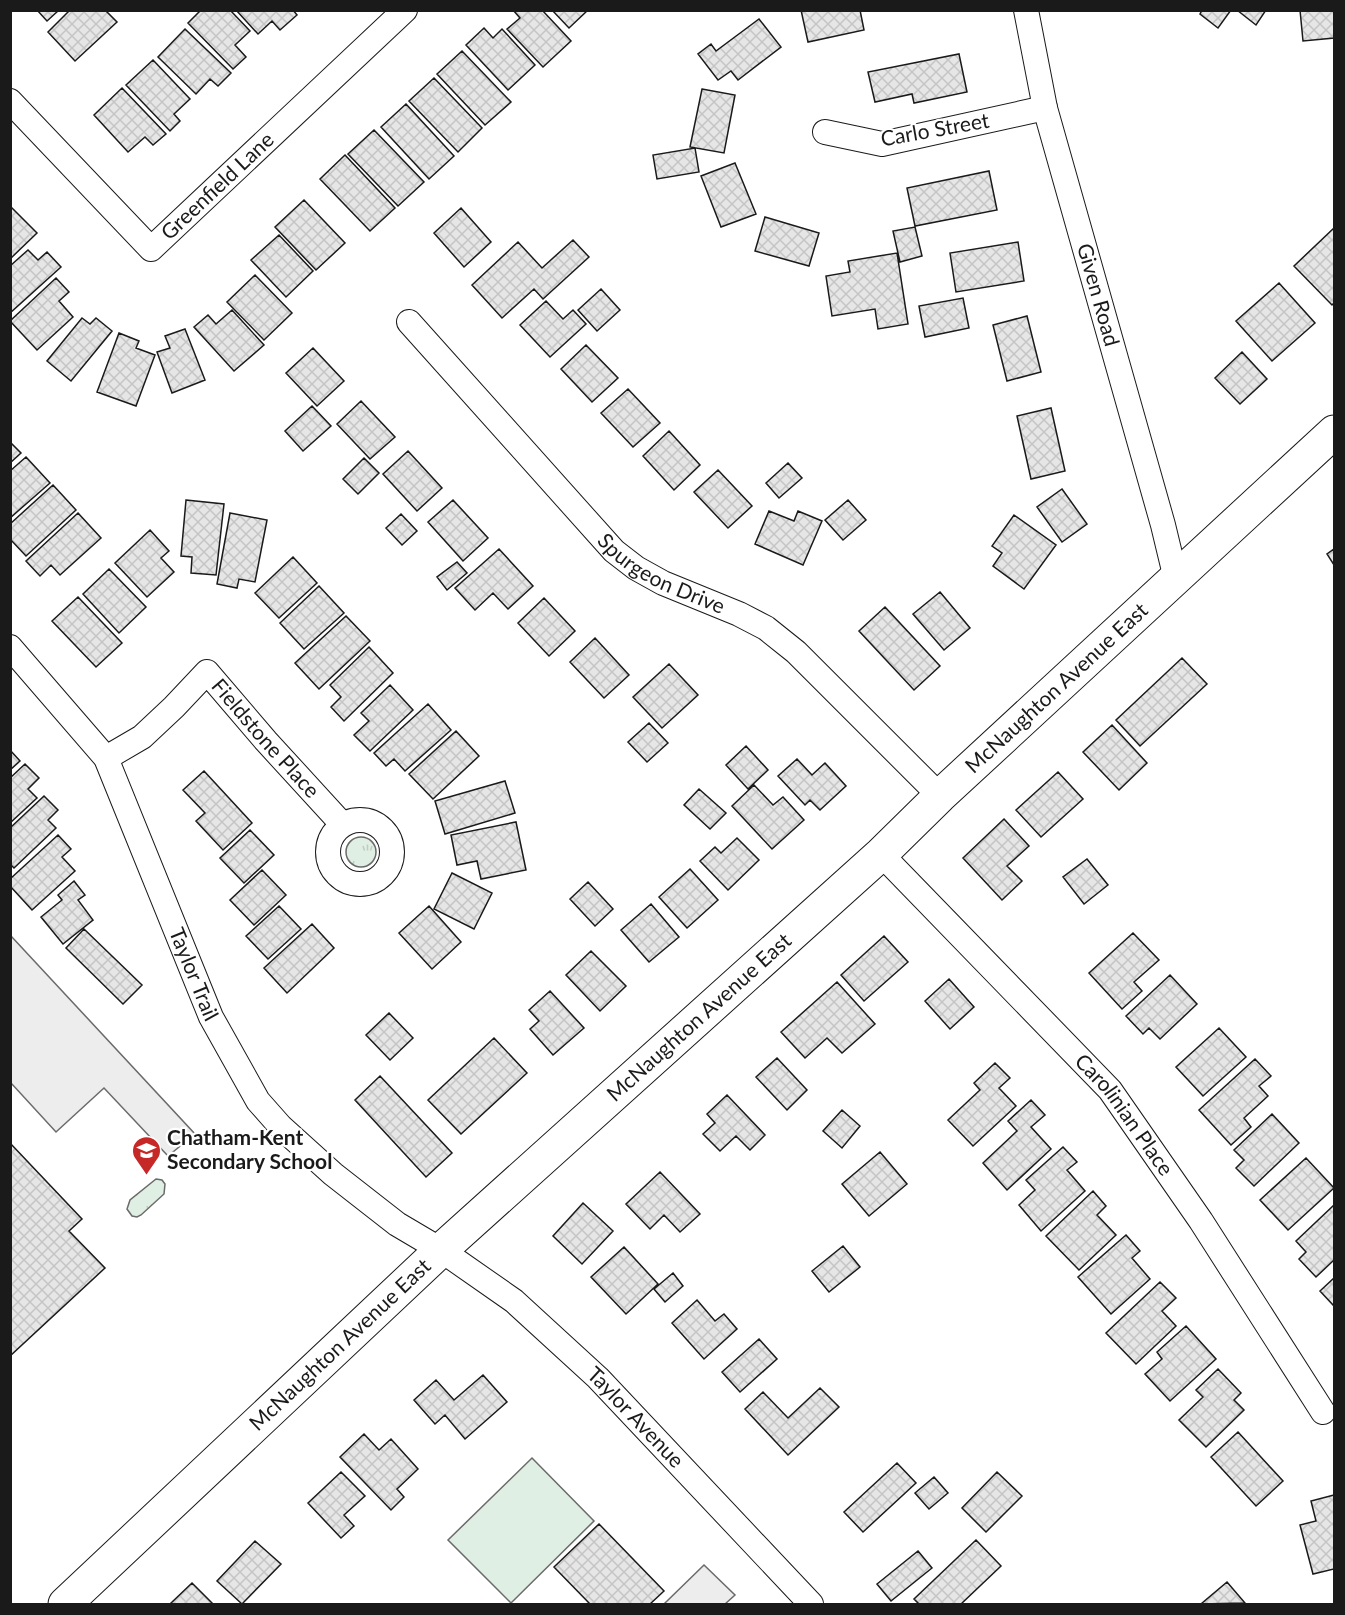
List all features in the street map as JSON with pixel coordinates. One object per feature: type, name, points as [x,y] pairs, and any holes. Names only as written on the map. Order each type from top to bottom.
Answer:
[{"type":"main road","name":"McNaughton Avenue East","points":[[76,1601],[441,1250],[881,854],[940,796],[1335,432]]},
{"type":"street","name":"Greenfield Lane","points":[[10,101],[151,249],[405,10]]},
{"type":"street","name":"Given Road","points":[[1026,10],[1045,108],[1163,525],[1176,579]]},
{"type":"street","name":"Carlo Street","points":[[825,132],[882,144],[1045,108]]},
{"type":"street","name":"Spurgeon Drive","points":[[409,322],[614,551],[636,568],[663,583],[739,614],[766,628],[796,652],[940,796]]},
{"type":"street","name":"Taylor Trail","points":[[10,647],[106,758],[211,1017],[258,1101],[281,1127],[333,1174],[397,1224],[441,1250]]},
{"type":"street","name":"Fieldstone Place","points":[[106,758],[142,737],[207,672],[342,824]]},
{"type":"street","name":"Carolinian Place","points":[[881,854],[1110,1090],[1201,1221],[1323,1412]]},
{"type":"street","name":"Taylor Avenue","points":[[441,1250],[514,1301],[598,1378],[811,1605]]},
{"type":"green space","points":[[361,837],[371,842],[376,852],[371,862],[361,867],[351,862],[346,852],[351,842]]},
{"type":"green space","points":[[156,1179],[162,1180],[165,1184],[164,1194],[141,1215],[132,1216],[127,1209],[130,1200]]},
{"type":"green space","points":[[532,1458],[594,1521],[511,1603],[448,1540]]},
{"type":"shaded area","points":[[11,936],[195,1134],[168,1156],[104,1088],[56,1132],[11,1083]]},
{"type":"shaded area","points":[[704,1565],[735,1595],[725,1604],[664,1604]]},
{"type":"building","points":[[37,10],[59,10],[47,21]]},
{"type":"building","points":[[70,10],[105,10],[117,22],[75,61],[48,32]]},
{"type":"building","points":[[201,10],[230,10],[250,31],[235,45],[246,57],[233,69],[188,23]]},
{"type":"building","points":[[236,10],[293,10],[297,15],[280,30],[272,21],[258,34]]},
{"type":"building","points":[[513,10],[542,10],[571,41],[543,67],[507,29],[520,18]]},
{"type":"building","points":[[552,10],[588,10],[569,28]]},
{"type":"building","points":[[801,10],[860,10],[864,30],[808,42]]},
{"type":"building","points":[[1202,10],[1231,10],[1218,28],[1200,14]]},
{"type":"building","points":[[1237,10],[1266,10],[1256,25]]},
{"type":"building","points":[[1300,10],[1334,10],[1334,38],[1303,41]]},
{"type":"building","points":[[759,19],[781,47],[738,80],[731,71],[718,80],[698,54],[711,44],[716,51]]},
{"type":"building","points":[[484,28],[493,38],[502,29],[535,65],[508,90],[466,45]]},
{"type":"building","points":[[185,29],[231,73],[218,86],[210,79],[196,94],[158,57]]},
{"type":"building","points":[[462,51],[511,102],[485,125],[437,74]]},
{"type":"building","points":[[959,54],[967,92],[914,103],[912,94],[875,102],[868,72]]},
{"type":"building","points":[[153,60],[190,99],[174,114],[180,121],[170,131],[126,85]]},
{"type":"building","points":[[434,78],[482,128],[458,152],[409,101]]},
{"type":"building","points":[[122,88],[166,134],[153,145],[145,137],[128,152],[94,115]]},
{"type":"building","points":[[702,89],[735,95],[724,153],[690,147]]},
{"type":"building","points":[[406,104],[454,156],[429,179],[381,127]]},
{"type":"building","points":[[374,130],[424,182],[398,206],[348,154]]},
{"type":"building","points":[[695,148],[699,172],[657,179],[653,155]]},
{"type":"building","points":[[345,155],[395,208],[370,231],[320,179]]},
{"type":"building","points":[[735,163],[756,214],[721,227],[701,176]]},
{"type":"building","points":[[989,171],[997,210],[915,226],[907,188]]},
{"type":"building","points":[[304,200],[345,243],[316,270],[275,227]]},
{"type":"building","points":[[10,206],[37,233],[10,259]]},
{"type":"building","points":[[461,208],[491,242],[464,267],[434,233]]},
{"type":"building","points":[[765,217],[819,233],[809,266],[755,251]]},
{"type":"building","points":[[915,227],[922,256],[900,262],[893,231]]},
{"type":"building","points":[[1334,228],[1334,303],[1332,305],[1294,266]]},
{"type":"building","points":[[279,235],[313,271],[286,297],[251,260]]},
{"type":"building","points":[[573,240],[589,257],[543,299],[534,289],[502,318],[472,285],[518,242],[542,268]]},
{"type":"building","points":[[1018,242],[1024,281],[956,292],[950,253]]},
{"type":"building","points":[[28,250],[38,260],[47,252],[61,267],[10,313],[10,266]]},
{"type":"building","points":[[897,253],[908,324],[878,329],[875,309],[832,316],[826,276],[850,272],[848,261]]},
{"type":"building","points":[[255,275],[292,313],[264,340],[227,302]]},
{"type":"building","points":[[56,278],[69,292],[59,301],[73,317],[37,350],[10,321]]},
{"type":"building","points":[[1279,283],[1315,323],[1272,361],[1236,321]]},
{"type":"building","points":[[601,289],[620,310],[597,331],[578,310]]},
{"type":"building","points":[[963,298],[969,328],[925,337],[919,306]]},
{"type":"building","points":[[546,301],[563,319],[573,310],[586,324],[550,357],[520,325]]},
{"type":"building","points":[[232,310],[264,345],[234,371],[194,327],[208,315],[216,324]]},
{"type":"building","points":[[1027,316],[1041,372],[1007,381],[993,325]]},
{"type":"building","points":[[82,318],[90,324],[96,318],[112,331],[71,381],[47,361]]},
{"type":"building","points":[[185,329],[205,380],[172,393],[157,352],[170,348],[165,336]]},
{"type":"building","points":[[119,333],[139,341],[136,348],[155,355],[136,406],[97,392]]},
{"type":"building","points":[[586,345],[618,378],[592,402],[561,369]]},
{"type":"building","points":[[313,348],[344,381],[317,406],[286,373]]},
{"type":"building","points":[[1242,352],[1267,379],[1240,404],[1215,378]]},
{"type":"building","points":[[628,389],[660,423],[633,447],[601,413]]},
{"type":"building","points":[[361,401],[395,437],[370,459],[337,424]]},
{"type":"building","points":[[312,406],[331,426],[303,451],[285,431]]},
{"type":"building","points":[[1051,408],[1065,471],[1031,479],[1017,416]]},
{"type":"building","points":[[669,431],[700,465],[674,490],[643,456]]},
{"type":"building","points":[[10,442],[21,453],[10,463]]},
{"type":"building","points":[[408,451],[442,488],[417,511],[383,474]]},
{"type":"building","points":[[26,457],[50,483],[10,518],[10,471]]},
{"type":"building","points":[[364,458],[379,473],[358,494],[343,479]]},
{"type":"building","points":[[788,463],[802,478],[779,498],[766,483]]},
{"type":"building","points":[[718,470],[752,506],[728,528],[694,492]]},
{"type":"building","points":[[53,485],[76,510],[26,556],[10,539],[10,524]]},
{"type":"building","points":[[1062,489],[1087,524],[1062,542],[1037,507]]},
{"type":"building","points":[[186,500],[224,504],[216,575],[191,573],[192,557],[181,556]]},
{"type":"building","points":[[453,500],[488,538],[463,561],[428,522]]},
{"type":"building","points":[[848,500],[866,520],[843,540],[825,520]]},
{"type":"building","points":[[769,511],[794,521],[798,511],[822,521],[803,565],[755,544]]},
{"type":"building","points":[[78,513],[101,538],[60,575],[51,565],[40,576],[26,561]]},
{"type":"building","points":[[230,513],[267,520],[255,582],[239,579],[237,588],[217,584]]},
{"type":"building","points":[[401,514],[417,531],[402,545],[386,528]]},
{"type":"building","points":[[1014,515],[1056,545],[1024,589],[993,566],[1002,553],[992,546]]},
{"type":"building","points":[[150,530],[169,551],[161,558],[174,572],[147,597],[115,563]]},
{"type":"building","points":[[499,549],[533,586],[508,609],[493,593],[475,610],[455,588]]},
{"type":"building","points":[[1334,549],[1334,565],[1327,554]]},
{"type":"building","points":[[293,557],[317,583],[279,618],[255,593]]},
{"type":"building","points":[[457,562],[467,573],[447,590],[437,577]]},
{"type":"building","points":[[109,569],[146,607],[119,633],[83,594]]},
{"type":"building","points":[[319,586],[344,613],[304,649],[280,623]]},
{"type":"building","points":[[940,592],[970,628],[944,650],[913,614]]},
{"type":"building","points":[[78,597],[122,643],[96,667],[52,621]]},
{"type":"building","points":[[544,598],[575,631],[549,656],[518,623]]},
{"type":"building","points":[[885,607],[940,666],[914,690],[859,631]]},
{"type":"building","points":[[346,616],[370,641],[319,689],[295,663]]},
{"type":"building","points":[[595,638],[629,675],[604,698],[570,662]]},
{"type":"building","points":[[369,647],[393,673],[344,721],[331,707],[341,697],[330,685]]},
{"type":"building","points":[[1182,658],[1207,684],[1140,746],[1116,720]]},
{"type":"building","points":[[669,664],[698,695],[662,728],[633,697]]},
{"type":"building","points":[[390,685],[413,710],[370,751],[354,735],[369,721],[361,713]]},
{"type":"building","points":[[428,704],[451,730],[405,771],[394,759],[386,766],[374,753]]},
{"type":"building","points":[[649,723],[668,743],[647,762],[628,742]]},
{"type":"building","points":[[1112,725],[1147,763],[1119,790],[1083,752]]},
{"type":"building","points":[[456,731],[479,756],[433,799],[409,774]]},
{"type":"building","points":[[746,746],[768,770],[748,789],[726,765]]},
{"type":"building","points":[[10,750],[20,761],[10,770]]},
{"type":"building","points":[[797,759],[812,775],[825,763],[846,786],[820,810],[810,800],[805,805],[778,776]]},
{"type":"building","points":[[25,764],[39,778],[28,789],[37,798],[10,823],[10,778]]},
{"type":"building","points":[[204,771],[252,823],[223,850],[196,821],[205,813],[183,790]]},
{"type":"building","points":[[1058,772],[1083,799],[1041,837],[1016,810]]},
{"type":"building","points":[[505,781],[515,813],[445,834],[435,801]]},
{"type":"building","points":[[754,785],[773,805],[783,797],[804,820],[772,849],[732,806]]},
{"type":"building","points":[[699,789],[726,813],[710,829],[684,805]]},
{"type":"building","points":[[44,796],[58,810],[48,820],[56,828],[14,868],[10,864],[10,828]]},
{"type":"building","points":[[1004,819],[1029,846],[1007,866],[1022,881],[1002,900],[963,858]]},
{"type":"building","points":[[516,822],[526,870],[481,879],[477,861],[457,865],[451,835]]},
{"type":"building","points":[[250,830],[274,855],[244,883],[220,858]]},
{"type":"building","points":[[58,835],[71,849],[62,857],[75,871],[32,910],[10,886],[10,879]]},
{"type":"building","points":[[737,838],[759,860],[728,890],[700,861],[715,847],[721,853]]},
{"type":"building","points":[[1087,859],[1108,885],[1084,904],[1063,877]]},
{"type":"building","points":[[690,869],[718,900],[687,928],[659,897]]},
{"type":"building","points":[[262,870],[286,895],[254,925],[230,900]]},
{"type":"building","points":[[452,873],[492,893],[474,929],[434,909]]},
{"type":"building","points":[[74,881],[85,895],[78,900],[93,920],[63,944],[41,917],[62,900],[58,895]]},
{"type":"building","points":[[588,882],[613,909],[595,926],[570,899]]},
{"type":"building","points":[[651,904],[679,937],[649,962],[621,930]]},
{"type":"building","points":[[279,906],[301,929],[268,959],[246,936]]},
{"type":"building","points":[[429,906],[461,942],[432,969],[399,933]]},
{"type":"building","points":[[312,924],[334,948],[287,993],[264,968]]},
{"type":"building","points":[[84,929],[142,985],[123,1004],[66,948]]},
{"type":"building","points":[[1133,933],[1159,960],[1134,982],[1142,991],[1122,1009],[1089,973]]},
{"type":"building","points":[[884,936],[908,962],[864,1001],[841,975]]},
{"type":"building","points":[[591,951],[626,986],[600,1011],[566,975]]},
{"type":"building","points":[[1170,975],[1197,1004],[1160,1039],[1149,1028],[1143,1034],[1126,1016]]},
{"type":"building","points":[[949,979],[974,1007],[950,1029],[925,1001]]},
{"type":"building","points":[[837,982],[875,1024],[842,1053],[827,1038],[805,1058],[781,1032]]},
{"type":"building","points":[[550,991],[584,1028],[553,1055],[530,1029],[539,1021],[529,1010]]},
{"type":"building","points":[[389,1013],[413,1038],[390,1060],[366,1035]]},
{"type":"building","points":[[1219,1028],[1246,1057],[1203,1096],[1176,1067]]},
{"type":"building","points":[[494,1038],[527,1073],[461,1134],[428,1100]]},
{"type":"building","points":[[777,1058],[807,1090],[787,1110],[756,1077]]},
{"type":"building","points":[[1255,1059],[1271,1076],[1259,1086],[1268,1096],[1244,1118],[1251,1127],[1231,1145],[1199,1110]]},
{"type":"building","points":[[995,1063],[1010,1078],[999,1088],[1016,1106],[973,1146],[948,1120],[980,1090],[974,1083]]},
{"type":"building","points":[[380,1076],[452,1153],[426,1177],[355,1100]]},
{"type":"building","points":[[727,1095],[765,1135],[750,1150],[736,1136],[720,1151],[703,1134],[715,1123],[707,1114]]},
{"type":"building","points":[[1031,1100],[1045,1115],[1031,1127],[1051,1149],[1007,1190],[983,1163],[1017,1131],[1008,1121]]},
{"type":"building","points":[[842,1110],[860,1126],[842,1148],[823,1131]]},
{"type":"building","points":[[1272,1114],[1299,1143],[1254,1186],[1236,1168],[1244,1160],[1234,1150]]},
{"type":"building","points":[[10,1143],[82,1219],[69,1231],[105,1268],[10,1356]]},
{"type":"building","points":[[1063,1147],[1077,1162],[1067,1170],[1085,1191],[1041,1231],[1019,1205],[1035,1190],[1026,1180]]},
{"type":"building","points":[[880,1152],[907,1184],[869,1216],[842,1184]]},
{"type":"building","points":[[1306,1158],[1334,1188],[1288,1230],[1260,1200]]},
{"type":"building","points":[[660,1172],[700,1214],[680,1232],[664,1215],[650,1229],[626,1204]]},
{"type":"building","points":[[1093,1191],[1106,1206],[1097,1215],[1116,1235],[1079,1270],[1046,1236]]},
{"type":"building","points":[[583,1203],[613,1231],[582,1264],[553,1236]]},
{"type":"building","points":[[1334,1205],[1334,1260],[1316,1277],[1299,1259],[1306,1252],[1296,1241]]},
{"type":"building","points":[[1126,1235],[1140,1251],[1132,1258],[1150,1279],[1111,1314],[1078,1277]]},
{"type":"building","points":[[843,1246],[860,1267],[829,1292],[812,1271]]},
{"type":"building","points":[[624,1247],[658,1284],[626,1314],[591,1277]]},
{"type":"building","points":[[673,1273],[683,1286],[665,1302],[654,1289]]},
{"type":"building","points":[[1334,1278],[1334,1306],[1320,1291]]},
{"type":"building","points":[[1160,1282],[1176,1298],[1162,1311],[1176,1326],[1136,1364],[1106,1333]]},
{"type":"building","points":[[697,1300],[715,1321],[724,1314],[737,1329],[704,1359],[672,1323]]},
{"type":"building","points":[[1186,1326],[1216,1359],[1170,1401],[1145,1374],[1162,1359],[1157,1352]]},
{"type":"building","points":[[759,1339],[777,1359],[740,1392],[722,1372]]},
{"type":"building","points":[[1218,1369],[1241,1393],[1234,1400],[1244,1410],[1206,1447],[1179,1420],[1203,1397],[1196,1390]]},
{"type":"building","points":[[483,1375],[507,1402],[465,1439],[445,1415],[435,1424],[414,1400],[436,1380],[454,1400]]},
{"type":"building","points":[[820,1388],[839,1407],[788,1455],[745,1409],[763,1392],[788,1418]]},
{"type":"building","points":[[1238,1432],[1283,1481],[1256,1506],[1211,1457]]},
{"type":"building","points":[[364,1434],[379,1450],[391,1439],[418,1469],[397,1489],[404,1497],[391,1510],[340,1457]]},
{"type":"building","points":[[897,1463],[916,1483],[863,1532],[844,1512]]},
{"type":"building","points":[[341,1472],[365,1496],[344,1515],[354,1526],[341,1538],[308,1503]]},
{"type":"building","points":[[997,1472],[1022,1496],[986,1532],[962,1508]]},
{"type":"building","points":[[934,1477],[948,1493],[929,1509],[915,1493]]},
{"type":"building","points":[[1334,1495],[1334,1569],[1313,1574],[1300,1525],[1316,1521],[1311,1501]]},
{"type":"building","points":[[599,1524],[664,1591],[650,1604],[590,1604],[554,1567]]},
{"type":"building","points":[[976,1540],[1001,1566],[961,1604],[919,1604],[914,1599]]},
{"type":"building","points":[[255,1541],[281,1564],[242,1604],[217,1581]]},
{"type":"building","points":[[918,1551],[932,1568],[891,1601],[877,1584]]},
{"type":"building","points":[[1227,1582],[1245,1603],[1201,1604]]},
{"type":"building","points":[[192,1583],[213,1604],[170,1604]]},
{"type":"place","name":"Chatham-Kent Secondary School","points":[[146,1176]]}]
